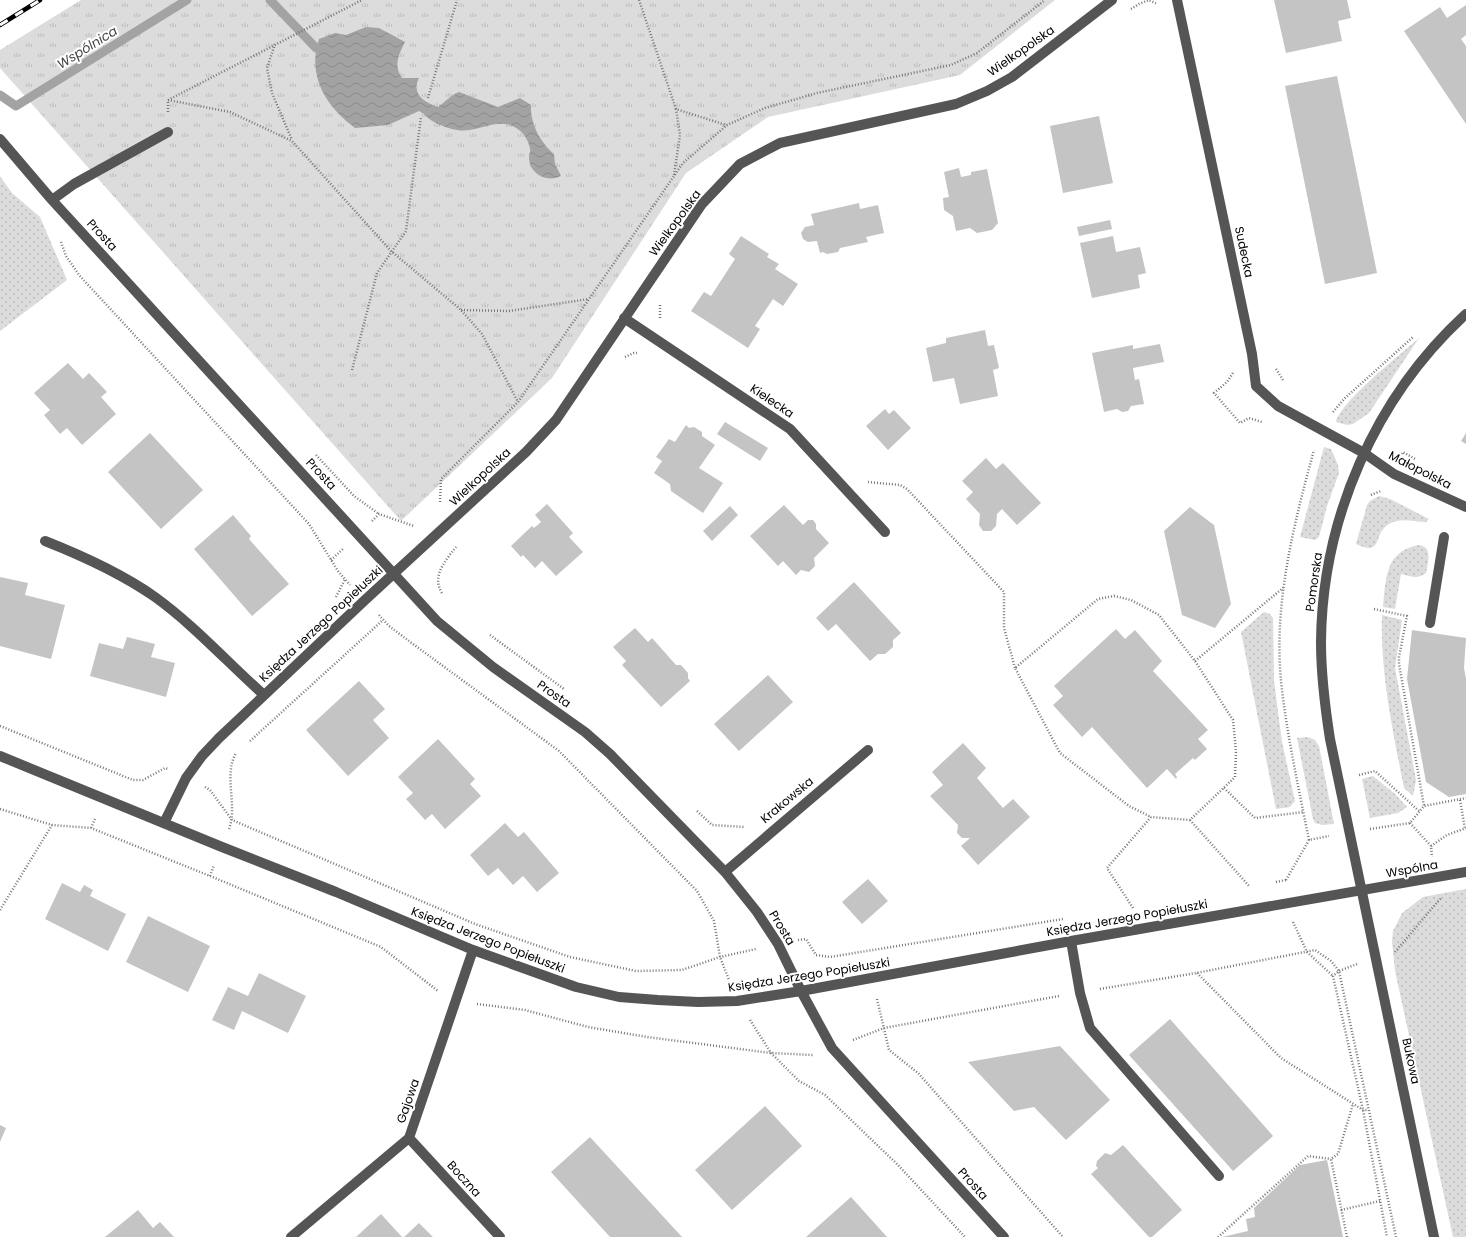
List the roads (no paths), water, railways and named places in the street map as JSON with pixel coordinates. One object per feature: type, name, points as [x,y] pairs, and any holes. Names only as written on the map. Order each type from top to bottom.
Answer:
[{"type":"street","name":"Wielkopolska","points":[[395,573],[526,452],[556,420],[702,204],[740,164],[780,143],[956,104],[988,91],[1012,77],[1112,0]]},
{"type":"street","name":"Sudecka","points":[[1177,0],[1252,354],[1256,386],[1278,406],[1364,453]]},
{"type":"street","points":[[52,200],[74,184],[168,132]]},
{"type":"street","name":"Prosta","points":[[0,139],[52,200],[438,621],[455,638],[493,667],[585,732],[610,754],[725,872],[757,912],[778,944],[801,991],[832,1048],[1004,1237]]},
{"type":"street","name":"Pomorska","points":[[1363,891],[1330,739],[1323,691],[1321,643],[1322,613],[1330,555],[1348,491],[1364,453],[1381,420],[1414,370],[1443,335],[1466,314]]},
{"type":"street","name":"Kielecka","points":[[624,318],[790,429],[885,532]]},
{"type":"street","name":"Małopolska","points":[[1364,453],[1394,474],[1466,507]]},
{"type":"street","points":[[1430,623],[1444,537]]},
{"type":"street","name":"Księdza Jerzego Popiełuszki","points":[[44,541],[97,562],[156,598],[217,649],[264,695]]},
{"type":"street","name":"Księdza Jerzego Popiełuszki","points":[[164,823],[186,778],[202,756],[364,600],[395,573]]},
{"type":"street","name":"Krakowska","points":[[725,872],[868,750]]},
{"type":"street","name":"Księdza Jerzego Popiełuszki","points":[[0,756],[336,892],[473,950],[576,987],[619,997],[698,1002],[737,1001],[801,991],[1071,941],[1363,891]]},
{"type":"street","name":"Wspólna","points":[[1363,891],[1466,872]]},
{"type":"street","name":"Bukowa","points":[[1363,891],[1434,1237]]},
{"type":"street","points":[[1071,941],[1080,993],[1090,1028],[1219,1176]]},
{"type":"street","name":"Gajowa","points":[[291,1237],[409,1138],[473,950]]},
{"type":"street","name":"Boczna","points":[[409,1138],[500,1237]]},
{"type":"water","points":[[366,27],[379,28],[405,42],[397,64],[399,73],[402,78],[419,78],[417,84],[418,93],[420,97],[428,103],[438,107],[459,92],[498,107],[520,98],[531,105],[534,125],[544,144],[554,154],[555,164],[561,176],[556,178],[545,178],[535,172],[530,163],[530,149],[525,136],[512,126],[504,124],[457,130],[434,122],[419,111],[388,125],[355,128],[335,110],[321,89],[315,65],[316,52],[319,39],[335,33],[346,35]]},
{"type":"waterway","name":"Wspólnica","points":[[0,95],[16,106],[187,0]]},
{"type":"waterway","name":"Wspólnica","points":[[270,0],[316,48]]},
{"type":"railway","points":[[0,25],[40,0]]}]
